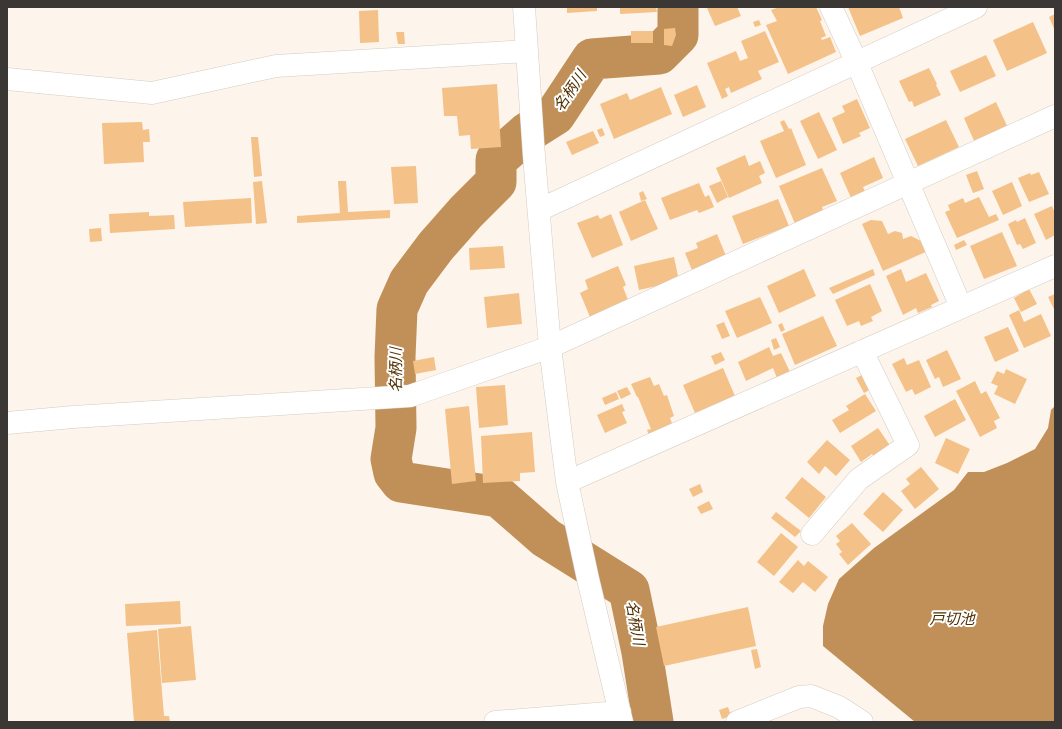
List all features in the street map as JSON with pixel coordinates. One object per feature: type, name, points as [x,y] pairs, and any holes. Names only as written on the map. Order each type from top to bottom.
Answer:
[{"type":"street","points":[[495,722],[621,717],[581,550],[568,482],[550,347],[534,156],[524,7]]},
{"type":"street","points":[[831,7],[856,61],[961,307]]},
{"type":"street","points":[[539,210],[856,61],[976,7]]},
{"type":"street","points":[[7,79],[152,93],[276,66],[527,51]]},
{"type":"street","points":[[7,423],[74,417],[410,396],[550,347],[1055,116]]},
{"type":"street","points":[[568,482],[1055,266]]},
{"type":"street","points":[[812,534],[859,479],[908,445],[862,351]]},
{"type":"street","points":[[736,722],[799,697],[811,696],[839,707],[862,722]]},
{"type":"water","name":"戸切池","points":[[1055,406],[1055,722],[915,722],[823,646],[823,626],[828,604],[839,579],[874,548],[954,490],[968,472],[984,472],[1007,463],[1035,449],[1048,428],[1051,410]]},
{"type":"building","points":[[567,7],[597,7],[597,11],[567,13]]},
{"type":"building","points":[[620,7],[656,7],[657,12],[620,14]]},
{"type":"building","points":[[737,7],[741,16],[715,26],[707,8]]},
{"type":"building","points":[[779,7],[816,7],[822,20],[820,21],[826,36],[821,38],[822,40],[830,37],[836,52],[788,74],[766,25],[777,21],[771,10]]},
{"type":"building","points":[[848,7],[899,7],[903,18],[860,36]]},
{"type":"building","points":[[378,10],[379,42],[360,43],[359,11]]},
{"type":"building","points":[[1055,14],[1055,31],[1049,17]]},
{"type":"building","points":[[759,20],[761,25],[755,27],[753,22]]},
{"type":"building","points":[[1033,22],[1047,53],[1007,71],[993,40]]},
{"type":"building","points":[[675,28],[676,35],[672,46],[664,45],[664,29]]},
{"type":"building","points":[[631,31],[653,31],[653,43],[631,43]]},
{"type":"building","points":[[765,31],[779,62],[758,71],[762,79],[731,93],[729,87],[725,89],[728,96],[722,99],[707,63],[736,51],[740,61],[748,58],[741,41]]},
{"type":"building","points":[[396,32],[404,32],[405,44],[398,44]]},
{"type":"building","points":[[986,55],[996,76],[960,92],[950,71]]},
{"type":"building","points":[[929,68],[941,95],[914,107],[912,101],[909,102],[899,81]]},
{"type":"building","points":[[497,84],[501,147],[471,149],[470,135],[459,136],[457,116],[444,116],[442,88]]},
{"type":"building","points":[[697,85],[706,107],[683,117],[674,95]]},
{"type":"building","points":[[661,87],[672,114],[614,139],[600,104],[627,93],[630,100]]},
{"type":"building","points":[[857,99],[870,128],[859,133],[861,136],[843,144],[832,118],[845,112],[842,106]]},
{"type":"building","points":[[996,102],[1008,128],[975,143],[964,118]]},
{"type":"building","points":[[819,112],[837,150],[818,159],[800,121]]},
{"type":"building","points":[[784,120],[789,129],[791,128],[806,165],[776,178],[760,141],[784,131],[780,122]]},
{"type":"building","points":[[946,120],[959,147],[918,166],[905,139]]},
{"type":"building","points":[[142,122],[143,130],[149,129],[150,142],[143,142],[144,162],[104,164],[102,123]]},
{"type":"building","points":[[602,128],[605,135],[600,137],[597,130]]},
{"type":"building","points":[[593,131],[599,143],[572,155],[566,142]]},
{"type":"building","points":[[251,137],[258,137],[262,176],[254,177]]},
{"type":"building","points":[[745,155],[749,166],[760,161],[765,173],[759,176],[762,183],[729,198],[716,168]]},
{"type":"building","points":[[874,157],[883,178],[863,187],[866,194],[852,200],[840,173]]},
{"type":"building","points":[[416,166],[418,203],[394,204],[391,167]]},
{"type":"building","points":[[822,168],[837,201],[822,207],[824,214],[796,226],[779,186]]},
{"type":"building","points":[[977,171],[984,189],[973,193],[966,175]]},
{"type":"building","points":[[1039,172],[1049,194],[1029,202],[1018,178],[1030,173],[1031,175]]},
{"type":"building","points":[[262,181],[267,223],[256,224],[253,182]]},
{"type":"building","points":[[338,181],[346,181],[348,212],[390,210],[390,218],[297,223],[297,216],[340,213]]},
{"type":"building","points":[[721,181],[728,197],[717,203],[709,186]]},
{"type":"building","points":[[1012,182],[1022,206],[1003,215],[992,191]]},
{"type":"building","points":[[699,183],[705,197],[709,195],[714,207],[699,213],[697,210],[670,220],[661,198]]},
{"type":"building","points":[[643,191],[647,199],[641,201],[639,193]]},
{"type":"building","points":[[979,197],[989,217],[996,214],[999,220],[957,238],[945,212],[950,210],[948,205],[963,198],[965,203]]},
{"type":"building","points":[[251,198],[252,223],[185,227],[183,202]]},
{"type":"building","points":[[778,199],[789,226],[743,244],[732,216]]},
{"type":"building","points":[[645,200],[658,229],[631,241],[619,212]]},
{"type":"building","points":[[1052,206],[1055,213],[1055,235],[1046,240],[1034,214]]},
{"type":"building","points":[[149,212],[149,216],[174,215],[175,229],[110,233],[109,214]]},
{"type":"building","points":[[611,214],[623,245],[592,258],[577,223],[598,215],[600,219]]},
{"type":"building","points":[[1025,218],[1036,243],[1023,249],[1020,244],[1017,245],[1008,224]]},
{"type":"building","points":[[871,220],[882,221],[888,234],[895,231],[902,233],[903,239],[911,236],[927,244],[930,250],[883,271],[862,224]]},
{"type":"building","points":[[101,228],[102,241],[90,242],[89,229]]},
{"type":"building","points":[[1002,232],[1017,266],[984,279],[970,246]]},
{"type":"building","points":[[717,234],[726,256],[692,270],[685,253],[698,248],[696,243]]},
{"type":"building","points":[[964,240],[967,245],[956,250],[954,245]]},
{"type":"building","points":[[503,246],[505,268],[470,270],[469,248]]},
{"type":"building","points":[[674,257],[679,281],[639,290],[634,266]]},
{"type":"building","points":[[618,266],[626,285],[623,287],[628,300],[590,317],[580,293],[588,289],[585,280]]},
{"type":"building","points":[[804,269],[816,296],[779,313],[767,286]]},
{"type":"building","points":[[873,269],[875,275],[833,294],[829,288]]},
{"type":"building","points":[[901,269],[906,282],[926,273],[939,301],[931,305],[932,307],[918,313],[916,308],[903,315],[886,276]]},
{"type":"building","points":[[870,284],[882,311],[871,317],[873,321],[861,326],[859,321],[847,326],[835,300]]},
{"type":"building","points":[[1029,289],[1037,304],[1021,312],[1014,298]]},
{"type":"building","points":[[519,293],[522,324],[487,328],[484,297]]},
{"type":"building","points":[[1055,294],[1055,311],[1048,297]]},
{"type":"building","points":[[760,297],[772,323],[737,338],[725,311]]},
{"type":"building","points":[[1019,310],[1024,322],[1041,314],[1051,336],[1024,348],[1009,315]]},
{"type":"building","points":[[823,316],[837,346],[795,365],[782,334]]},
{"type":"building","points":[[724,322],[730,336],[722,339],[716,325]]},
{"type":"building","points":[[782,323],[785,330],[781,332],[778,325]]},
{"type":"building","points":[[1008,327],[1019,351],[995,362],[984,337]]},
{"type":"building","points":[[776,338],[780,347],[774,350],[771,340]]},
{"type":"building","points":[[769,347],[773,356],[781,353],[790,372],[777,378],[773,368],[746,381],[738,362]]},
{"type":"building","points":[[947,350],[961,379],[943,387],[939,377],[935,379],[926,360]]},
{"type":"building","points":[[721,352],[725,360],[715,365],[711,356]]},
{"type":"building","points":[[434,357],[436,370],[415,374],[413,361]]},
{"type":"building","points":[[904,358],[907,365],[919,360],[931,387],[915,395],[912,389],[906,392],[892,364]]},
{"type":"building","points":[[723,368],[735,396],[695,413],[683,385]]},
{"type":"building","points":[[1006,369],[1027,379],[1015,404],[994,394],[998,386],[991,383],[997,371],[1004,374]]},
{"type":"building","points":[[866,373],[873,388],[864,393],[856,378]]},
{"type":"building","points":[[650,377],[654,386],[659,384],[664,396],[667,395],[674,416],[670,418],[673,426],[649,436],[647,430],[651,429],[631,384]]},
{"type":"building","points":[[975,381],[981,394],[986,391],[1000,418],[994,421],[997,428],[980,437],[956,391]]},
{"type":"building","points":[[505,385],[508,425],[479,428],[476,387]]},
{"type":"building","points":[[627,387],[631,394],[621,399],[617,391]]},
{"type":"building","points":[[616,392],[619,399],[605,405],[602,398]]},
{"type":"building","points":[[865,394],[876,411],[840,433],[832,420],[849,410],[846,406]]},
{"type":"building","points":[[955,399],[966,420],[935,437],[924,416]]},
{"type":"building","points":[[622,404],[625,411],[622,412],[627,423],[605,433],[597,415]]},
{"type":"building","points":[[469,406],[476,481],[452,484],[445,409]]},
{"type":"building","points":[[878,428],[891,447],[875,458],[872,454],[861,462],[851,446]]},
{"type":"building","points":[[532,432],[535,472],[520,473],[520,481],[483,483],[481,436]]},
{"type":"building","points":[[946,438],[970,449],[958,474],[935,463]]},
{"type":"building","points":[[827,440],[850,460],[836,476],[825,466],[819,474],[807,462]]},
{"type":"building","points":[[921,467],[939,489],[915,509],[901,491],[910,484],[906,479]]},
{"type":"building","points":[[802,477],[826,497],[809,518],[785,498]]},
{"type":"building","points":[[700,484],[703,492],[693,497],[689,489]]},
{"type":"building","points":[[883,492],[903,510],[883,532],[863,514]]},
{"type":"building","points":[[709,501],[713,509],[701,514],[697,507]]},
{"type":"building","points":[[776,512],[801,531],[795,537],[771,518]]},
{"type":"building","points":[[852,523],[871,544],[848,565],[839,554],[842,552],[836,544],[840,541],[836,536]]},
{"type":"building","points":[[781,533],[798,547],[774,576],[757,562]]},
{"type":"building","points":[[798,560],[804,566],[808,561],[828,577],[815,592],[803,582],[793,593],[779,582]]},
{"type":"building","points":[[180,601],[181,624],[126,626],[125,604]]},
{"type":"building","points":[[748,607],[756,646],[664,666],[656,627]]},
{"type":"building","points":[[191,626],[196,680],[162,683],[158,629]]},
{"type":"building","points":[[157,630],[164,716],[169,716],[170,722],[134,722],[127,633]]},
{"type":"building","points":[[757,649],[761,667],[755,669],[751,650]]},
{"type":"building","points":[[728,707],[731,716],[722,719],[719,710]]},
{"type":"waterway","name":"名柄川","points":[[653,722],[642,652],[629,590],[546,538],[499,497],[401,482],[394,473],[391,459],[396,428],[395,357],[397,309],[409,282],[436,246],[466,212],[496,182],[496,160],[528,132],[555,115],[592,59],[659,54],[678,35],[678,7]]}]
